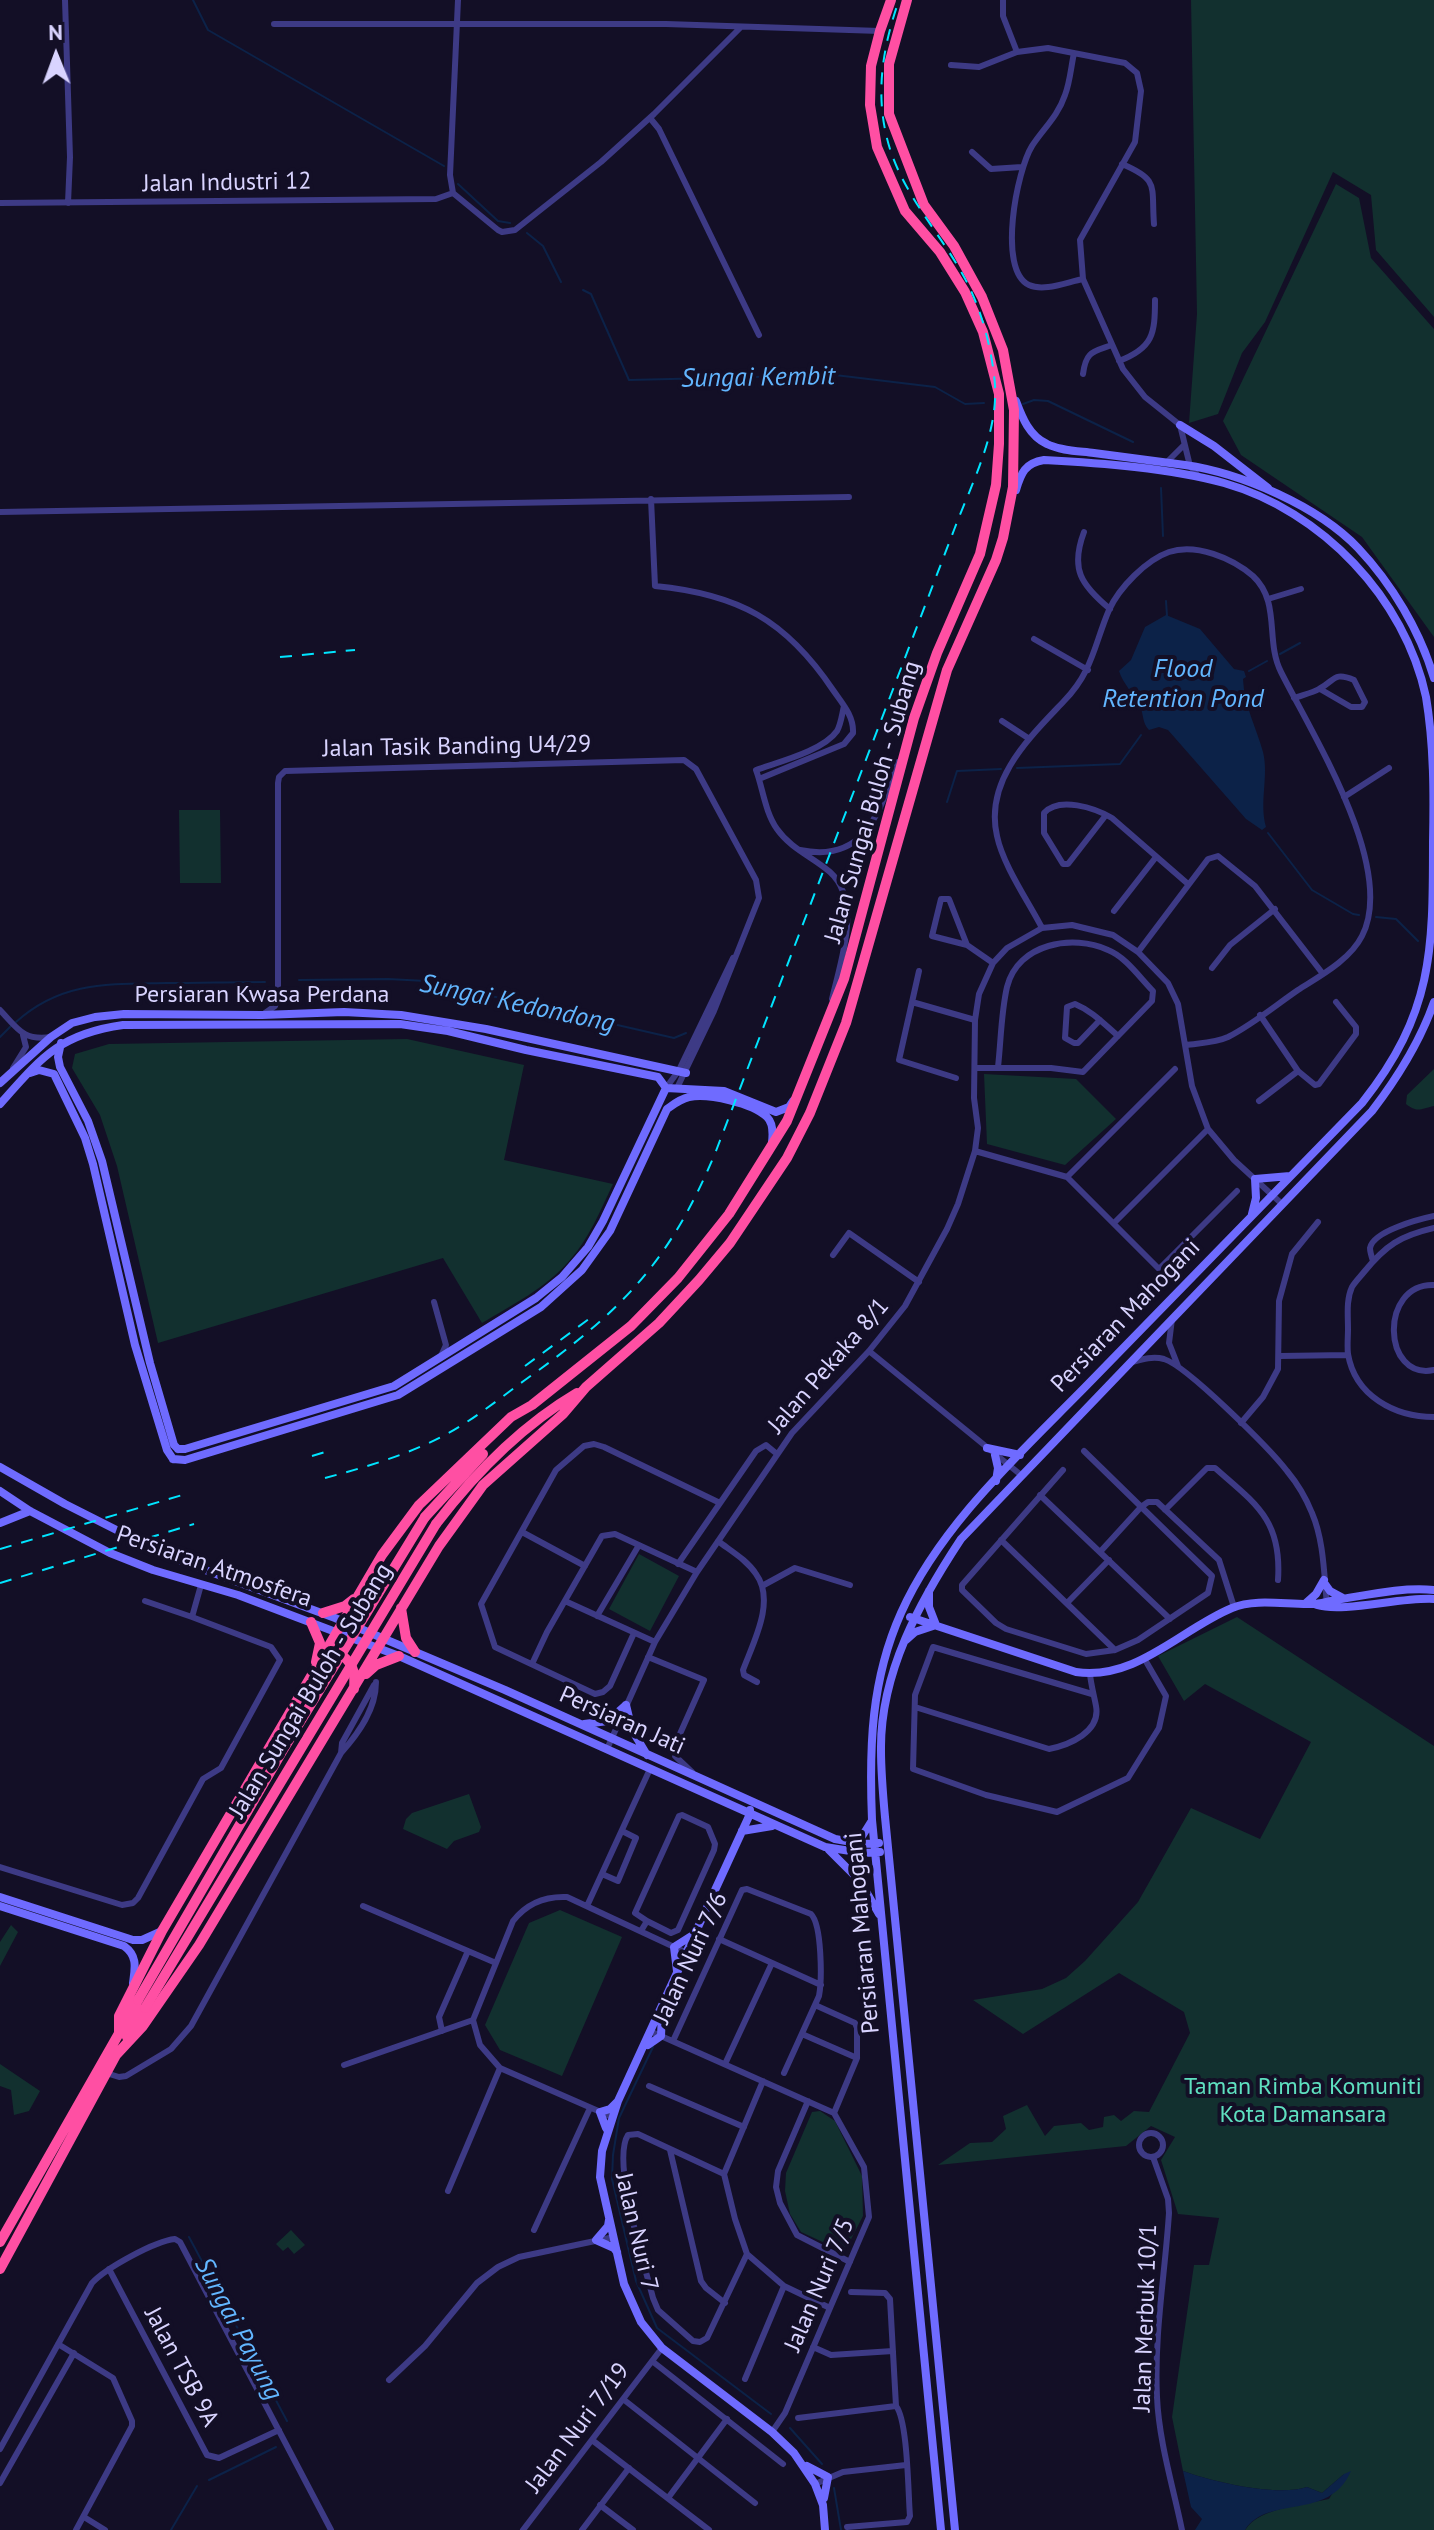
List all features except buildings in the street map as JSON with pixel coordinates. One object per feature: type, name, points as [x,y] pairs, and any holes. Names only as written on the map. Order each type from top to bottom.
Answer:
[{"type":"highway","name":"Jalan Sungai Buloh - Subang","points":[[0,2269],[141,2004],[283,1750],[425,1517],[532,1405],[631,1326],[678,1278],[729,1214],[770,1150],[802,1088],[826,1030],[844,979],[914,718],[937,653],[980,554],[996,485],[999,394],[983,332],[965,292],[940,252],[905,211],[877,147],[870,105],[871,66],[891,0]]},
{"type":"highway","name":"Jalan Sungai Buloh - Subang","points":[[116,2055],[143,2026],[199,1945],[354,1690],[401,1606],[483,1485],[659,1323],[730,1243],[787,1158],[810,1113],[846,1023],[947,670],[996,560],[1010,510],[1014,471],[1014,396],[998,334],[954,246],[924,205],[889,114],[889,64],[907,0]]},
{"type":"highway","name":"Jalan Sungai Buloh - Subang","points":[[0,2242],[119,2033],[141,2004],[436,1524],[468,1482],[493,1457],[549,1409],[586,1387]]},
{"type":"highway","name":"Jalan Sungai Buloh - Subang","points":[[119,2033],[119,2016],[162,1931],[382,1555],[419,1505],[511,1417],[532,1405]]},
{"type":"highway","points":[[323,1613],[345,1606],[359,1593],[374,1610],[387,1611],[401,1606],[406,1638],[415,1652]]},
{"type":"highway","points":[[311,1622],[320,1643],[314,1671]]},
{"type":"highway","points":[[323,1656],[343,1656],[350,1661],[354,1690]]},
{"type":"highway","name":"Jalan Sungai Buloh - Subang","points":[[361,1677],[376,1665],[399,1656]]},
{"type":"highway","points":[[0,2260],[10,2250]]},
{"type":"main road","points":[[1014,396],[1030,431],[1049,445],[1190,466],[1230,476],[1274,493],[1314,515],[1357,546],[1381,576],[1423,644],[1434,678]]},
{"type":"main road","points":[[1180,425],[1214,446],[1274,493]]},
{"type":"main road","name":"Persiaran Mahogani","points":[[941,2530],[872,1820],[869,1744],[873,1702],[882,1665],[901,1613],[950,1532],[1020,1455],[1362,1103],[1384,1075],[1409,1030],[1420,999],[1429,967],[1434,917],[1434,776],[1430,721],[1419,670],[1401,628],[1370,581],[1348,557],[1297,518],[1254,494],[1200,477],[1044,460],[1026,467],[1020,476],[1010,510]]},
{"type":"main road","name":"Persiaran Mahogani","points":[[955,2530],[902,2012],[881,1749],[882,1726],[894,1674],[914,1618],[961,1539],[1372,1111],[1420,1039],[1434,1002]]},
{"type":"main road","name":"Persiaran Kwasa Perdana","points":[[0,1083],[51,1037],[72,1023],[110,1015],[358,1013],[446,1021],[665,1070],[682,1071]]},
{"type":"main road","name":"Persiaran Kwasa Perdana","points":[[0,1104],[42,1057],[61,1043],[98,1029],[123,1025],[400,1024],[448,1031],[658,1077],[666,1088]]},
{"type":"main road","points":[[61,1043],[58,1057],[60,1067],[88,1121],[102,1161],[140,1343],[174,1445],[178,1449],[385,1389],[536,1298],[577,1262],[603,1221],[666,1088],[724,1091],[776,1112],[789,1107],[802,1088]]},
{"type":"main road","points":[[27,1074],[39,1070],[54,1074],[85,1138],[167,1450],[173,1459]]},
{"type":"main road","points":[[677,1088],[692,1097]]},
{"type":"main road","points":[[173,1459],[185,1460],[398,1395],[541,1307],[582,1270],[610,1231],[677,1088]]},
{"type":"main road","points":[[667,1109],[680,1100],[692,1097],[723,1098],[767,1117],[773,1135],[770,1150]]},
{"type":"main road","points":[[1251,1216],[1256,1198],[1255,1179],[1290,1176]]},
{"type":"main road","points":[[987,1448],[1020,1455]]},
{"type":"main road","points":[[173,1459],[178,1449]]},
{"type":"main road","points":[[995,1455],[998,1468],[995,1482]]},
{"type":"main road","name":"Persiaran Atmosfera","points":[[0,1467],[170,1557],[343,1621]]},
{"type":"main road","name":"Persiaran Atmosfera","points":[[0,1491],[30,1511],[110,1553],[238,1595],[337,1632],[380,1643]]},
{"type":"main road","points":[[0,1523],[30,1511]]},
{"type":"main road","points":[[1305,1604],[1324,1582],[1335,1595],[1345,1598]]},
{"type":"main road","points":[[928,1590],[929,1607],[936,1625]]},
{"type":"main road","points":[[1327,1605],[1345,1598],[1394,1591],[1434,1590]]},
{"type":"main road","points":[[901,1613],[1090,1674],[1118,1670],[1144,1658],[1234,1607],[1434,1599]]},
{"type":"main road","name":"Persiaran Jati","points":[[343,1621],[399,1656],[825,1847],[839,1851],[888,1847]]},
{"type":"main road","points":[[905,1641],[915,1632],[936,1625]]},
{"type":"main road","name":"Persiaran Jati","points":[[380,1643],[415,1652],[835,1839],[875,1848]]},
{"type":"main road","points":[[579,1724],[602,1724],[626,1705],[632,1730],[647,1755]]},
{"type":"main road","points":[[656,2034],[663,2006],[750,1814],[744,1798]]},
{"type":"main road","points":[[732,1805],[742,1831]]},
{"type":"main road","points":[[850,1843],[865,1834],[872,1820]]},
{"type":"main road","points":[[742,1831],[777,1826]]},
{"type":"main road","points":[[825,1847],[860,1881],[881,1919]]},
{"type":"main road","points":[[0,1897],[133,1940],[142,1940],[162,1931]]},
{"type":"main road","points":[[0,1906],[124,1946],[130,1950],[135,1962],[133,1988]]},
{"type":"main road","points":[[677,1975],[674,1947],[696,1932]]},
{"type":"main road","name":"Jalan Nuri 7","points":[[656,2034],[644,2048],[618,2101],[602,2151],[600,2177],[624,2284],[641,2322],[662,2348],[772,2432],[803,2463],[823,2505],[824,2528]]},
{"type":"main road","points":[[607,2133],[600,2112],[610,2109],[618,2101]]},
{"type":"main road","points":[[610,2219],[596,2240],[614,2248],[617,2253]]},
{"type":"main road","points":[[803,2463],[828,2477],[823,2505]]},
{"type":"street","points":[[65,0],[70,157],[68,203]]},
{"type":"street","points":[[458,0],[450,175],[453,193],[498,230],[511,232],[601,162],[740,28]]},
{"type":"street","points":[[1003,0],[1003,16],[1017,52]]},
{"type":"street","points":[[274,24],[457,23],[880,31]]},
{"type":"street","points":[[951,65],[979,67],[1017,52],[1048,48],[1125,63],[1132,67],[1140,80],[1135,142],[1080,240],[1083,279],[1119,361],[1145,397],[1180,425],[1190,466],[1200,477]]},
{"type":"street","points":[[1074,53],[1065,95],[1055,117],[1032,146],[1022,167],[1016,187],[1013,254],[1017,272],[1025,282],[1042,288],[1083,279]]},
{"type":"street","points":[[650,118],[659,129],[759,335]]},
{"type":"street","points":[[972,152],[991,169],[1022,167]]},
{"type":"street","points":[[1122,164],[1142,172],[1151,183],[1154,224]]},
{"type":"street","name":"Jalan Industri 12","points":[[0,203],[436,199],[453,193]]},
{"type":"street","points":[[1119,361],[1139,351],[1151,337],[1155,326],[1155,300]]},
{"type":"street","points":[[1083,374],[1085,361],[1090,354],[1112,345]]},
{"type":"street","points":[[1166,463],[1183,446]]},
{"type":"street","points":[[0,512],[849,497]]},
{"type":"street","points":[[651,499],[655,586],[712,594],[748,608],[769,621],[805,653],[844,706],[854,729],[849,741],[759,779]]},
{"type":"street","points":[[1084,532],[1077,560],[1079,571],[1092,594],[1110,609]]},
{"type":"street","points":[[1042,928],[996,835],[995,818],[1001,786],[1028,738],[1067,698],[1088,670],[1110,609],[1129,583],[1150,563],[1166,553],[1182,549],[1210,553],[1241,567],[1253,577],[1268,599],[1276,663],[1354,817],[1367,868],[1368,920],[1353,950],[1323,974],[1227,1037],[1186,1045]]},
{"type":"street","points":[[1268,599],[1301,589]]},
{"type":"street","points":[[1034,639],[1088,670]]},
{"type":"street","points":[[1294,698],[1320,689],[1333,677],[1339,676],[1354,680],[1364,698],[1362,707],[1351,707],[1320,689]]},
{"type":"street","points":[[826,1030],[844,937],[844,897],[830,872],[778,831],[770,818],[756,770],[810,750],[829,739],[838,728],[844,706]]},
{"type":"street","points":[[797,849],[808,852],[841,849],[862,837],[877,817],[914,718]]},
{"type":"street","points":[[1002,721],[1028,738]]},
{"type":"street","name":"Jalan Tasik Banding U4/29","points":[[278,997],[278,783],[281,773],[290,769],[689,761],[756,880],[759,898],[756,912],[677,1088]]},
{"type":"street","points":[[1344,797],[1389,768]]},
{"type":"street","points":[[1106,815],[1068,864],[1063,864],[1044,833],[1044,813],[1056,805],[1088,807],[1106,815],[1188,884]]},
{"type":"street","points":[[1138,952],[1208,859],[1218,856],[1255,886],[1323,974]]},
{"type":"street","points":[[1114,911],[1156,857]]},
{"type":"street","points":[[967,945],[949,899],[941,899],[932,936],[967,945],[993,963],[1007,948],[1042,928],[1064,925],[1089,927],[1113,935],[1138,952],[1171,988],[1178,1004],[1192,1086],[1208,1129],[1234,1160],[1282,1204]]},
{"type":"street","points":[[1212,968],[1230,945],[1275,909]]},
{"type":"street","points":[[975,1068],[1083,1072],[1152,1001],[1153,991],[1117,954],[1107,948],[1067,941],[1039,948],[1020,964],[1008,985],[998,1067]]},
{"type":"street","name":"Jalan Pekaka 8/1","points":[[607,1749],[655,1642],[697,1572],[792,1433],[869,1351],[905,1306],[958,1204],[975,1151],[978,1128],[974,1098],[975,1020],[981,987],[993,963]]},
{"type":"street","points":[[919,971],[900,1062],[956,1078]]},
{"type":"street","points":[[278,997],[292,1014]]},
{"type":"street","points":[[262,1015],[271,1010],[278,997]]},
{"type":"street","points":[[912,1002],[975,1020]]},
{"type":"street","points":[[1260,1015],[1298,1071],[1310,1084],[1319,1084],[1356,1034],[1356,1027],[1336,1002]]},
{"type":"street","points":[[1100,1020],[1078,1043],[1065,1038],[1067,1007],[1075,1004],[1085,1008],[1100,1020],[1118,1036]]},
{"type":"street","points":[[0,1010],[23,1034],[37,1039],[51,1037]]},
{"type":"street","points":[[12,1071],[26,1047],[23,1034]]},
{"type":"street","points":[[1067,1177],[1175,1069]]},
{"type":"street","name":"Jalan Tasik Banding U4/29","points":[[666,1088],[682,1071]]},
{"type":"street","points":[[1259,1101],[1298,1071]]},
{"type":"street","points":[[1114,1223],[1208,1129]]},
{"type":"street","points":[[975,1151],[1067,1177],[1159,1269],[1237,1191]]},
{"type":"street","points":[[1373,1261],[1370,1249],[1373,1242],[1400,1225],[1434,1216]]},
{"type":"street","points":[[1241,1423],[1272,1383],[1280,1356],[1278,1311],[1285,1277],[1292,1254],[1318,1222]]},
{"type":"street","points":[[1434,1228],[1406,1235],[1393,1242],[1352,1286],[1348,1305],[1348,1355],[1358,1378],[1376,1400],[1391,1410],[1412,1417],[1434,1417]]},
{"type":"street","points":[[833,1255],[849,1233],[919,1282]]},
{"type":"street","points":[[1434,1285],[1413,1292],[1398,1307],[1393,1322],[1399,1354],[1412,1366],[1429,1372],[1434,1370]]},
{"type":"street","points":[[434,1302],[446,1345],[440,1358]]},
{"type":"street","points":[[1172,1318],[1169,1343],[1178,1366]]},
{"type":"street","points":[[446,1345],[459,1346]]},
{"type":"street","points":[[869,1351],[1021,1475]]},
{"type":"street","points":[[1280,1356],[1348,1355]]},
{"type":"street","points":[[1129,1363],[1162,1358],[1178,1366],[1287,1470],[1306,1499],[1319,1534],[1327,1605]]},
{"type":"street","points":[[634,1633],[610,1686],[595,1694],[495,1647],[481,1608],[556,1470],[584,1446],[594,1444],[720,1503]]},
{"type":"street","points":[[678,1564],[760,1447],[766,1445],[777,1454]]},
{"type":"street","points":[[1063,1470],[962,1585],[962,1590],[996,1623],[1006,1629],[1086,1654],[1115,1650],[1138,1640],[1208,1593],[1212,1576],[1084,1451]]},
{"type":"street","points":[[1165,1510],[1207,1468],[1215,1468],[1262,1510],[1279,1549],[1278,1580]]},
{"type":"street","points":[[1040,1495],[1170,1619]]},
{"type":"street","points":[[1100,1552],[1141,1507],[1148,1502],[1157,1502],[1219,1560],[1234,1607]]},
{"type":"street","points":[[522,1532],[585,1566]]},
{"type":"street","points":[[532,1664],[602,1536],[615,1534],[697,1572]]},
{"type":"street","points":[[1001,1540],[1115,1650]]},
{"type":"street","points":[[718,1541],[758,1575],[762,1586],[760,1626],[743,1670],[744,1675],[757,1682]]},
{"type":"street","points":[[597,1616],[639,1545]]},
{"type":"street","points":[[1067,1603],[1109,1560]]},
{"type":"street","points":[[762,1586],[795,1568],[850,1585]]},
{"type":"street","points":[[192,1617],[201,1585]]},
{"type":"street","points":[[0,1867],[122,1905],[128,1905],[138,1898],[203,1779],[221,1768],[280,1660],[271,1647],[145,1601]]},
{"type":"street","points":[[565,1601],[655,1642]]},
{"type":"street","points":[[1092,1694],[933,1647],[915,1695],[913,1769],[986,1795],[1057,1812],[1128,1778],[1159,1728],[1166,1696],[1144,1658]]},
{"type":"street","points":[[648,1657],[704,1680],[679,1736],[681,1740],[675,1744],[673,1751],[677,1759],[698,1778]]},
{"type":"street","points":[[915,1707],[1049,1749],[1086,1735],[1096,1712],[1090,1674]]},
{"type":"street","points":[[105,2073],[126,2076],[171,2049],[191,2026],[341,1753],[353,1741],[376,1700],[376,1682],[342,1743],[341,1753]]},
{"type":"street","points":[[587,1906],[650,1769]]},
{"type":"street","points":[[679,1816],[708,1827],[715,1844],[678,1930],[674,1932],[647,1921],[635,1913],[679,1816]]},
{"type":"street","points":[[602,1874],[618,1881],[636,1838],[622,1831]]},
{"type":"street","name":"Jalan Nuri 7/6","points":[[673,2041],[742,1890],[747,1889],[815,1918],[821,1985]]},
{"type":"street","points":[[612,2117],[500,2068],[480,2045],[473,2020],[513,1921],[520,1911],[551,1897],[567,1897],[687,1953]]},
{"type":"street","points":[[363,1906],[496,1963]]},
{"type":"street","points":[[641,1931],[647,1921]]},
{"type":"street","points":[[719,1939],[821,1985],[784,2073]]},
{"type":"street","points":[[442,2031],[439,2017],[468,1951]]},
{"type":"street","points":[[725,2064],[772,1963]]},
{"type":"street","points":[[656,2034],[834,2113],[857,2058],[857,2028],[855,2023],[815,2005]]},
{"type":"street","points":[[344,2065],[473,2020]]},
{"type":"street","points":[[802,2034],[857,2058]]},
{"type":"street","points":[[448,2191],[500,2068]]},
{"type":"street","points":[[763,2081],[724,2174],[735,2219],[747,2254],[784,2286],[830,2308]]},
{"type":"street","points":[[649,2086],[744,2127]]},
{"type":"street","points":[[808,2101],[778,2171],[776,2187],[780,2203],[797,2235],[850,2262]]},
{"type":"street","points":[[534,2230],[590,2108]]},
{"type":"street","name":"Jalan Nuri 7/5","points":[[772,2432],[785,2413],[869,2217],[866,2176],[834,2113]]},
{"type":"street","points":[[724,2174],[638,2134],[628,2135],[624,2143],[624,2176],[658,2310],[693,2341],[700,2342],[707,2338],[747,2254]]},
{"type":"street","points":[[670,2150],[701,2281],[725,2303]]},
{"type":"street","name":"Jalan Merbuk 10/1","points":[[1153,2157],[1168,2199],[1169,2213],[1160,2306],[1158,2407],[1182,2530]]},
{"type":"street","points":[[389,2380],[425,2346],[477,2283],[498,2267],[519,2257],[614,2237]]},
{"type":"street","points":[[0,2449],[92,2283],[109,2269],[171,2239],[180,2242],[331,2530]]},
{"type":"street","name":"Jalan TSB 9A","points":[[109,2269],[207,2455],[219,2458],[279,2430]]},
{"type":"street","points":[[745,2379],[784,2286]]},
{"type":"street","points":[[847,2527],[907,2522],[910,2516],[901,2413],[896,2406],[888,2296],[885,2293],[851,2292]]},
{"type":"street","points":[[58,2344],[116,2381],[132,2421],[76,2530]]},
{"type":"street","points":[[813,2347],[831,2355],[893,2351]]},
{"type":"street","name":"Jalan Nuri 7/19","points":[[523,2530],[662,2348]]},
{"type":"street","points":[[0,2483],[74,2353]]},
{"type":"street","points":[[652,2361],[783,2464]]},
{"type":"street","points":[[623,2399],[755,2503]]},
{"type":"street","points":[[798,2418],[896,2406]]},
{"type":"street","points":[[668,2498],[727,2419]]},
{"type":"street","points":[[592,2440],[709,2530]]},
{"type":"street","points":[[815,2484],[858,2469],[906,2465]]},
{"type":"street","points":[[582,2530],[629,2468]]},
{"type":"street","points":[[600,2505],[633,2530]]},
{"type":"street","points":[[84,2517],[105,2530]]},
{"type":"green space","points":[[1191,0],[1434,0],[1434,317],[1376,250],[1371,195],[1333,172],[1265,322],[1242,353],[1218,414],[1189,423],[1197,314]]},
{"type":"green space","points":[[1336,184],[1359,198],[1371,258],[1434,329],[1434,637],[1362,537],[1241,455],[1223,421]]},
{"type":"green space","points":[[179,810],[220,810],[221,883],[180,883]]},
{"type":"green space","points":[[407,1039],[524,1065],[504,1160],[613,1184],[594,1224],[576,1252],[560,1271],[539,1288],[482,1323],[443,1258],[158,1343],[117,1166],[100,1115],[72,1068],[75,1054],[109,1044]]},
{"type":"green space","points":[[1434,1069],[1434,1106],[1413,1109],[1406,1104],[1407,1095]]},
{"type":"green space","points":[[984,1074],[1076,1079],[1116,1119],[1065,1165],[987,1144]]},
{"type":"green space","points":[[639,1554],[679,1576],[650,1631],[609,1609]]},
{"type":"green space","name":"Taman Rimba Komuniti Kota Damansara","points":[[1237,1617],[1434,1746],[1434,2530],[1245,2530],[1261,2516],[1295,2505],[1329,2499],[1344,2474],[1322,2493],[1307,2487],[1280,2490],[1245,2487],[1183,2471],[1172,2417],[1194,2265],[1209,2265],[1219,2218],[1178,2214],[1161,2160],[1175,2137],[1151,2126],[1126,2146],[938,2165],[970,2143],[992,2142],[1006,2129],[1003,2116],[1027,2105],[1045,2136],[1054,2126],[1081,2123],[1089,2130],[1103,2127],[1104,2117],[1114,2115],[1121,2121],[1134,2111],[1149,2112],[1190,2033],[1184,2012],[1119,1973],[1023,2034],[973,2000],[1042,1989],[1066,1978],[1138,1902],[1191,1808],[1260,1839],[1311,1742],[1205,1684],[1184,1701],[1158,1656]]},
{"type":"green space","points":[[469,1794],[481,1827],[479,1832],[454,1841],[447,1849],[403,1829],[412,1813]]},
{"type":"green space","points":[[560,1910],[622,1937],[562,2076],[500,2050],[485,2025],[529,1923]]},
{"type":"green space","points":[[11,1925],[18,1932],[0,1966],[0,1942]]},
{"type":"green space","points":[[0,2064],[40,2091],[29,2111],[14,2115],[11,2090],[0,2086]]},
{"type":"green space","points":[[820,2111],[835,2121],[862,2176],[863,2216],[847,2247],[838,2249],[801,2232],[790,2214],[785,2191],[786,2173],[812,2112]]},
{"type":"green space","points":[[291,2230],[305,2245],[294,2254],[288,2247],[283,2251],[276,2244]]},
{"type":"water","name":"Flood Retention Pond","points":[[1166,615],[1200,629],[1234,669],[1244,671],[1246,698],[1265,761],[1263,808],[1266,827],[1262,830],[1246,819],[1168,730],[1159,727],[1149,730],[1140,706],[1121,676],[1119,671],[1131,660],[1145,627]]},
{"type":"water","points":[[1183,2471],[1245,2487],[1295,2490],[1307,2487],[1322,2493],[1351,2471],[1341,2487],[1328,2497],[1268,2513],[1255,2519],[1245,2530],[1195,2530],[1202,2519],[1191,2507]]},
{"type":"waterway","name":"Sungai Kembit","points":[[193,0],[208,30],[444,166]]},
{"type":"waterway","name":"Sungai Kembit","points":[[458,184],[498,221],[510,223]]},
{"type":"waterway","name":"Sungai Kembit","points":[[527,233],[543,246],[561,282]]},
{"type":"waterway","name":"Sungai Kembit","points":[[583,290],[591,294],[629,380],[835,375],[935,387],[965,404],[984,403]]},
{"type":"waterway","name":"Sungai Kembit","points":[[1023,404],[1034,400],[1048,401],[1133,442]]},
{"type":"waterway","name":"Sungai Kembit","points":[[1161,488],[1163,536]]},
{"type":"waterway","name":"Sungai Kembit","points":[[1166,601],[1167,616]]},
{"type":"waterway","points":[[1280,654],[1300,643]]},
{"type":"waterway","points":[[1249,671],[1267,661]]},
{"type":"waterway","points":[[1017,768],[1120,764],[1141,735]]},
{"type":"waterway","points":[[947,802],[957,771],[1001,769]]},
{"type":"waterway","name":"Sungai Kembit","points":[[1268,833],[1312,890],[1359,915]]},
{"type":"waterway","name":"Sungai Kembit","points":[[1376,917],[1396,919],[1418,941]]},
{"type":"waterway","name":"Sungai Kedondong","points":[[299,980],[426,981],[674,1038],[686,1033]]},
{"type":"waterway","name":"Sungai Kedondong","points":[[16,1022],[50,999],[86,988],[125,984],[265,982]]},
{"type":"waterway","name":"Sungai Kedondong","points":[[0,1037],[11,1026]]},
{"type":"waterway","points":[[653,2047],[619,2118],[613,2155],[612,2179],[636,2281],[657,2328],[771,2414]]},
{"type":"waterway","name":"Sungai Payung","points":[[189,2237],[287,2421]]},
{"type":"waterway","points":[[790,2428],[822,2464]]},
{"type":"waterway","name":"Sungai Payung","points":[[209,2480],[276,2447]]},
{"type":"waterway","name":"Sungai Payung","points":[[171,2530],[197,2486]]},
{"type":"waterway","points":[[834,2488],[841,2530]]},
{"type":"railway","points":[[325,1478],[371,1465],[445,1435],[486,1409],[589,1331],[640,1281],[661,1254],[699,1190],[716,1151],[975,477],[992,422],[994,371],[980,314],[954,259],[904,182],[885,130],[881,92],[884,55],[899,0]]},
{"type":"railway","points":[[280,657],[355,650]]},
{"type":"railway","points":[[525,1366],[593,1316]]},
{"type":"railway","points":[[312,1456],[332,1450]]},
{"type":"railway","points":[[0,1549],[189,1493]]},
{"type":"railway","points":[[0,1583],[194,1524]]}]
